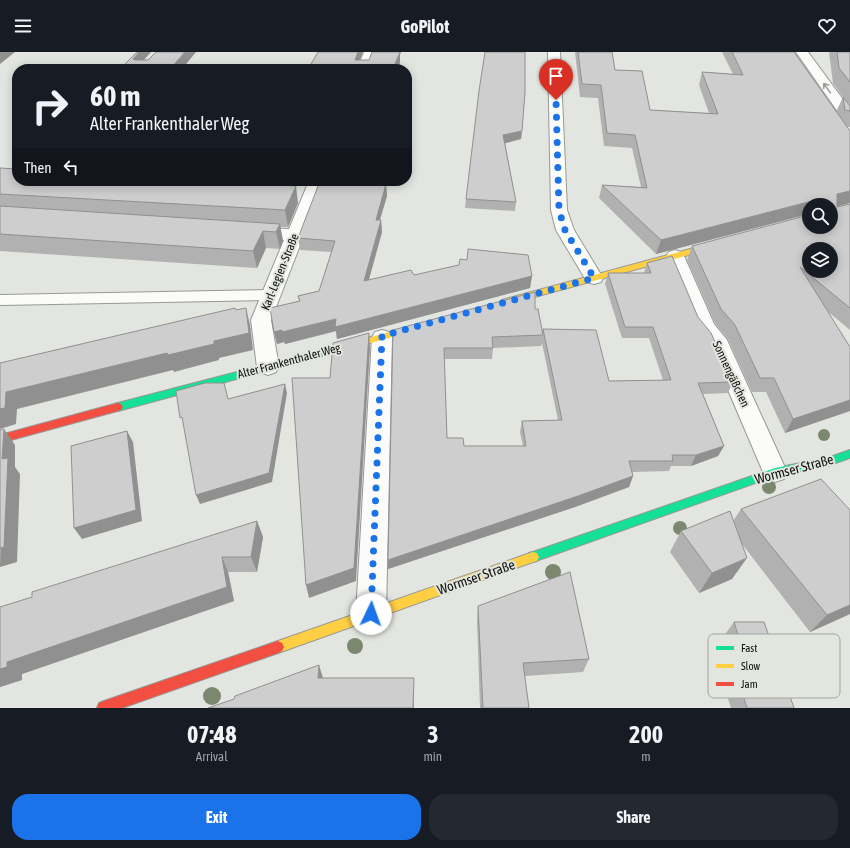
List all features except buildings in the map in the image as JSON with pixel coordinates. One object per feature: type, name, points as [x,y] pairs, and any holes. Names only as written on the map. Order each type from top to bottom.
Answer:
[{"type":"street","points":[[365,64],[370,52]]},
{"type":"street","points":[[554,52],[559,210],[565,230],[594,278]]},
{"type":"street","points":[[802,52],[850,119]]},
{"type":"street","name":"Karl-Legien-Straße","points":[[268,367],[261,320],[315,186]]},
{"type":"street","points":[[233,231],[296,235]]},
{"type":"street","points":[[496,305],[727,242]]},
{"type":"street","name":"Sonnengäßchen","points":[[675,256],[705,327],[717,340],[775,472]]},
{"type":"street","name":"Alter Frankenthaler Weg","points":[[0,439],[428,324]]},
{"type":"street","points":[[371,614],[382,336]]},
{"type":"street","name":"Wormser Straße","points":[[104,708],[775,472],[827,462],[850,454]]},
{"type":"lane","points":[[0,300],[271,295]]},
{"type":"traffic: fast","points":[[118,407],[356,344]]},
{"type":"traffic: fast","points":[[533,557],[775,472],[827,462],[850,454]]},
{"type":"traffic: slow","points":[[505,302],[719,244]]},
{"type":"traffic: slow","points":[[356,344],[422,326]]},
{"type":"traffic: slow","points":[[278,647],[533,557]]},
{"type":"traffic: jam","points":[[0,439],[118,407]]},
{"type":"traffic: jam","points":[[104,708],[278,647]]},
{"type":"route","points":[[371,614],[382,336],[594,278],[565,230],[559,210],[556,100]]}]
